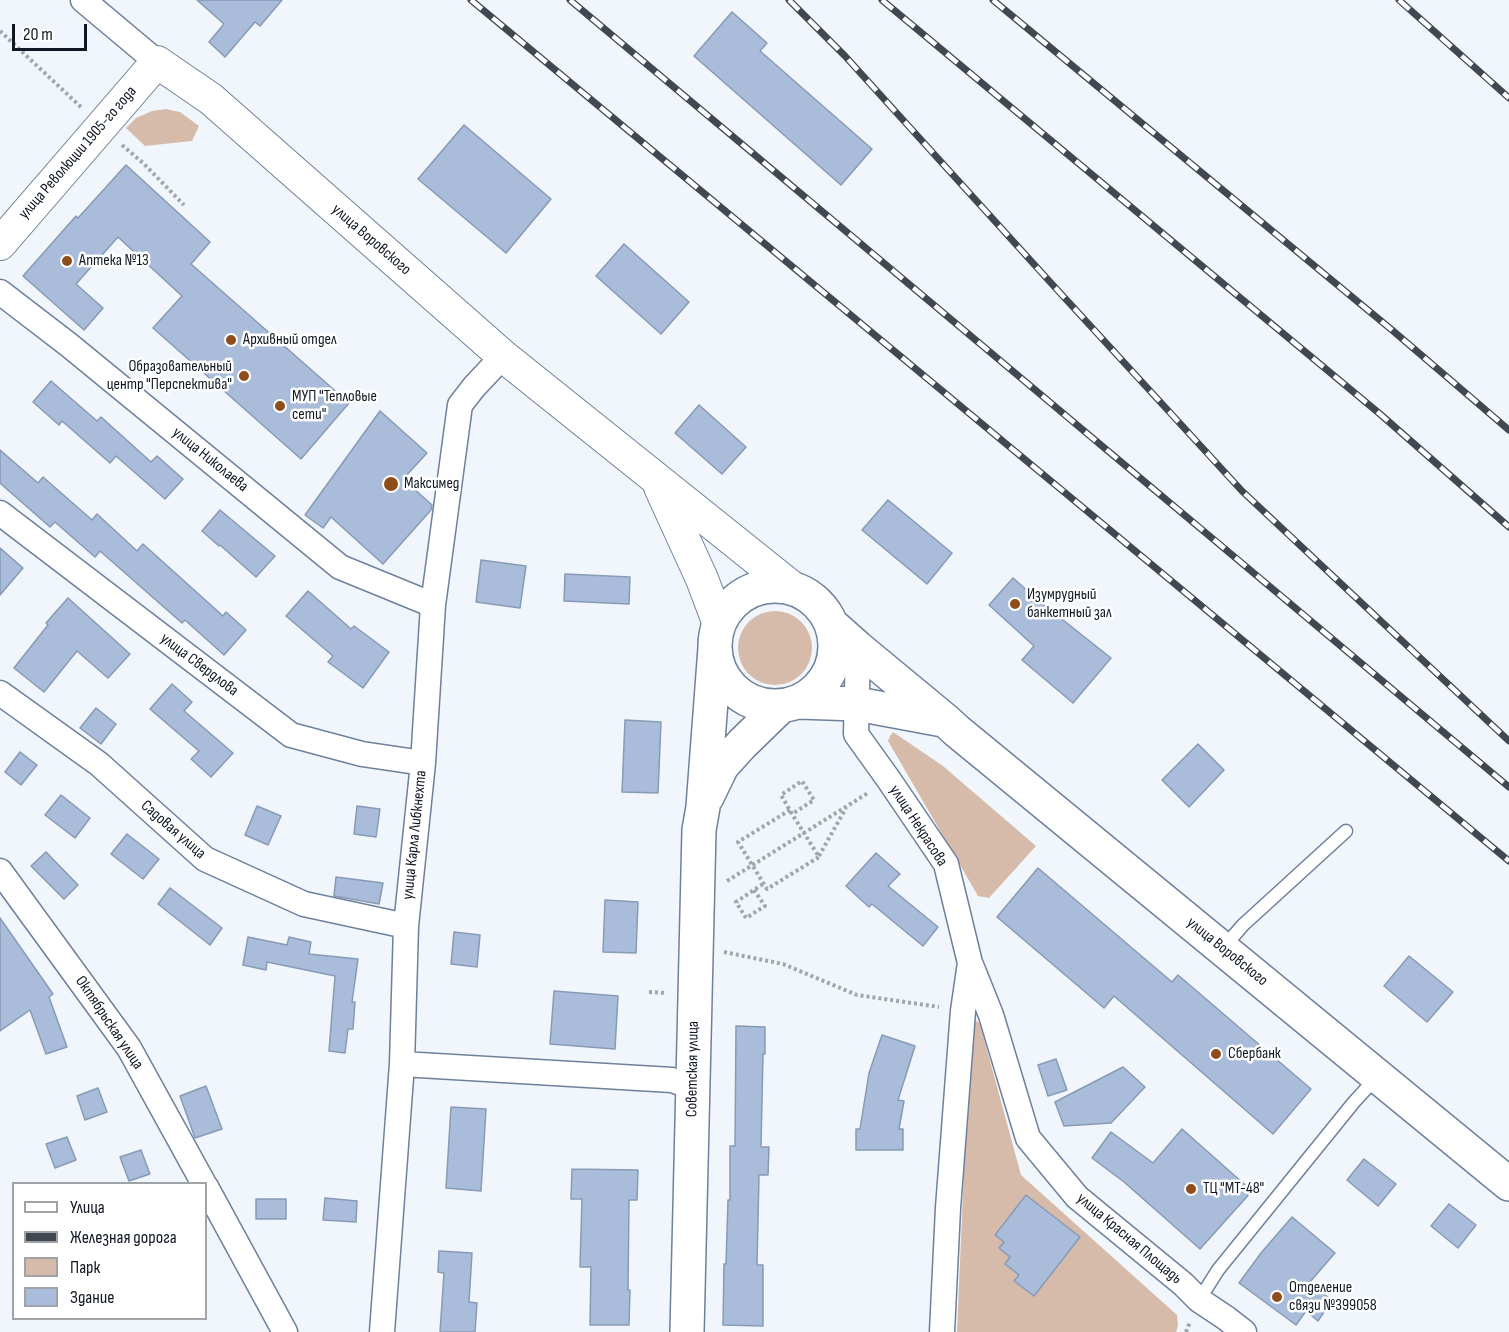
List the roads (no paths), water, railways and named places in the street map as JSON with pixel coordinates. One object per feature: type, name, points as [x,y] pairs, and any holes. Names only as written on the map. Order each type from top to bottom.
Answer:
[{"type":"main road","points":[[790,705],[813,694],[824,683],[831,670],[836,639],[825,612],[807,594],[781,586],[767,586],[742,596],[728,608],[717,636],[717,664],[724,679],[735,692],[748,701],[764,706],[857,704],[945,720]]},
{"type":"main road","name":"улица Воровского","points":[[831,624],[957,731],[1509,1184]]},
{"type":"main road","name":"Советская улица","points":[[687,1332],[699,830],[703,807],[717,636]]},
{"type":"main road","name":"Советская улица","points":[[703,807],[722,766],[742,744],[790,705]]},
{"type":"street","name":"улица Воровского","points":[[83,0],[157,62],[211,99],[503,356],[794,589]]},
{"type":"street","name":"улица Революции 1905-го года","points":[[0,244],[157,62]]},
{"type":"street","name":"улица Николаева","points":[[0,292],[69,345],[340,567],[433,605]]},
{"type":"street","name":"улица Карла Либкнехта","points":[[382,1332],[402,1064],[406,926],[423,763],[433,605],[460,405],[503,356]]},
{"type":"street","name":"улица Воровского","points":[[657,480],[702,579],[717,636]]},
{"type":"street","name":"улица Свердлова","points":[[0,513],[291,735],[362,754],[423,763]]},
{"type":"street","name":"улица Некрасова","points":[[858,648],[856,734],[946,864],[970,963],[963,1011],[948,1208],[942,1332]]},
{"type":"street","name":"Садовая улица","points":[[0,693],[99,764],[205,859],[304,904],[406,926]]},
{"type":"street","name":"Октябрьская улица","points":[[0,871],[129,1048],[203,1182]]},
{"type":"street","name":"улица Красная Площадь","points":[[970,963],[991,1015],[1028,1138],[1077,1197],[1183,1284],[1198,1300],[1244,1332]]},
{"type":"street","points":[[963,1011],[978,1000],[991,1015]]},
{"type":"street","points":[[402,1064],[672,1080],[692,1087]]},
{"type":"street","name":"Октябрьская улица","points":[[207,1189],[285,1332]]},
{"type":"lane","points":[[1222,949],[1243,925],[1346,831]]},
{"type":"lane","points":[[1198,1300],[1218,1270],[1354,1102],[1378,1076]]},
{"type":"railway","points":[[471,0],[1509,861]]},
{"type":"railway","points":[[570,0],[1509,787]]},
{"type":"railway","points":[[789,0],[845,56],[1242,491],[1509,741]]},
{"type":"railway","points":[[882,0],[1380,414],[1509,527]]},
{"type":"railway","points":[[993,0],[1392,330],[1509,430]]},
{"type":"railway","points":[[1399,0],[1509,98]]},
{"type":"place","name":"Аптека №13","points":[[67,261]]},
{"type":"place","name":"Архивный отдел","points":[[231,340]]},
{"type":"place","name":"Образовательный центр \"Перспектива\"","points":[[244,376]]},
{"type":"place","name":"МУП \"Тепловые сети\"","points":[[280,406]]},
{"type":"place","name":"Максимед","points":[[391,484]]},
{"type":"place","name":"Изумрудный банкетный зал","points":[[1015,604]]},
{"type":"place","name":"Сбербанк","points":[[1216,1054]]},
{"type":"place","name":"ТЦ \"МТ-48\"","points":[[1191,1189]]},
{"type":"place","name":"Отделение связи №399058","points":[[1277,1297]]}]
